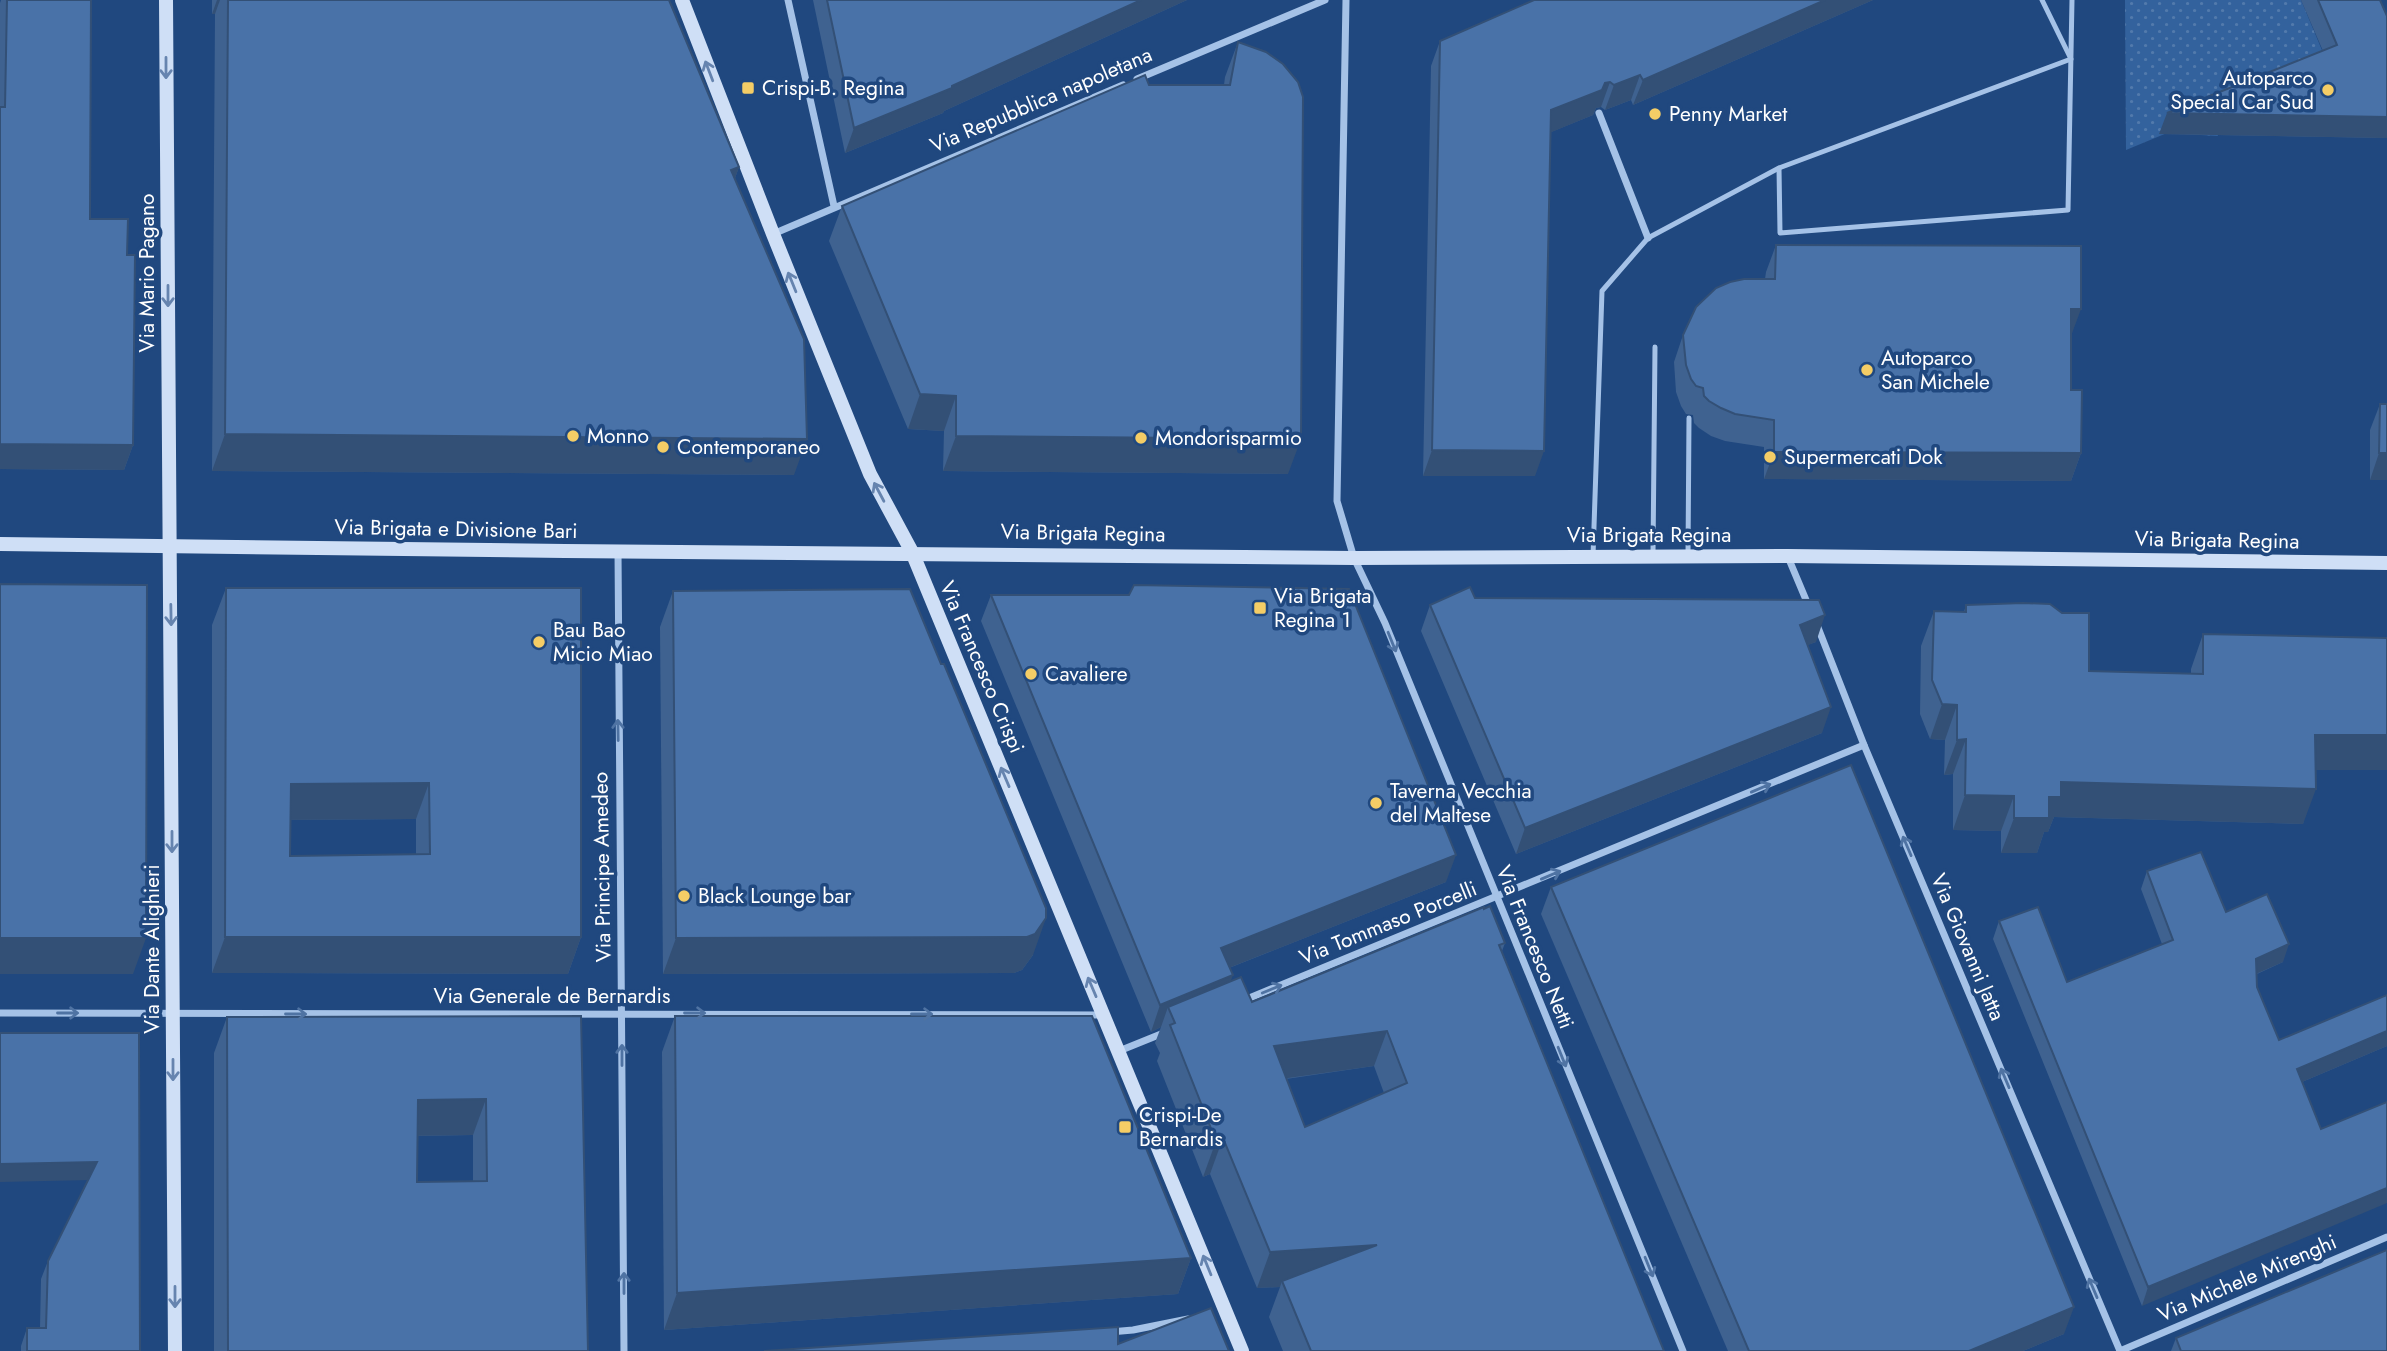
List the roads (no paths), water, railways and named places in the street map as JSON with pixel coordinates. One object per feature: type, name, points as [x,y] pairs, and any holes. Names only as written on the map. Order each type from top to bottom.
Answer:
[{"type":"main road","name":"Via Mario Pagano","points":[[166,0],[170,547]]},
{"type":"main road","name":"Via Francesco Crispi","points":[[682,0],[870,474],[912,552],[1104,1015],[1219,1312],[1242,1351]]},
{"type":"main road","name":"Via Brigata e Divisione Bari","points":[[0,544],[912,552]]},
{"type":"main road","name":"Via Dante Alighieri","points":[[170,547],[175,1351]]},
{"type":"main road","name":"Via Brigata Regina","points":[[912,552],[1354,558],[1788,556],[2387,562]]},
{"type":"street","points":[[788,0],[834,206]]},
{"type":"street","name":"Via Repubblica napoletana","points":[[773,234],[1325,0]]},
{"type":"street","name":"Via Francesco Netti","points":[[1346,0],[1337,501],[1354,558],[1385,623],[1683,1351]]},
{"type":"street","points":[[1599,113],[1647,238]]},
{"type":"street","name":"Via Principe Amedeo","points":[[618,551],[624,1351]]},
{"type":"street","name":"Via Giovanni Jatta","points":[[1788,556],[1864,745],[2120,1351]]},
{"type":"street","name":"Via Tommaso Porcelli","points":[[1231,1005],[1864,745]]},
{"type":"street","name":"Via Generale de Bernardis","points":[[0,1013],[1104,1015]]},
{"type":"street","points":[[1118,1051],[1168,1031]]},
{"type":"street","name":"Via Michele Mirenghi","points":[[2120,1351],[2387,1237]]},
{"type":"street","points":[[1105,1332],[1133,1330],[1199,1316]]},
{"type":"street","points":[[1133,1330],[1133,1341]]},
{"type":"lane","points":[[2042,0],[2071,59]]},
{"type":"lane","points":[[1779,168],[1780,233],[2068,210],[2072,0]]},
{"type":"lane","points":[[1593,556],[1602,291],[1647,238],[1779,168],[2071,59]]},
{"type":"lane","points":[[1653,556],[1655,347]]},
{"type":"lane","points":[[1688,556],[1689,418]]},
{"type":"place","name":"Crispi-B. Regina","points":[[748,88]]},
{"type":"place","name":"Autoparco Special Car Sud","points":[[2328,90]]},
{"type":"place","name":"Penny Market","points":[[1655,114]]},
{"type":"place","name":"Autoparco San Michele","points":[[1867,370]]},
{"type":"place","name":"Monno","points":[[573,436]]},
{"type":"place","name":"Mondorisparmio","points":[[1141,438]]},
{"type":"place","name":"Contemporaneo","points":[[663,447]]},
{"type":"place","name":"Supermercati Dok","points":[[1770,457]]},
{"type":"place","name":"Via Brigata Regina 1","points":[[1260,608]]},
{"type":"place","name":"Bau Bao Micio Miao","points":[[539,642]]},
{"type":"place","name":"Cavaliere","points":[[1031,674]]},
{"type":"place","name":"Taverna Vecchia del Maltese","points":[[1376,803]]},
{"type":"place","name":"Black Lounge bar","points":[[684,896]]},
{"type":"place","name":"Crispi-De Bernardis","points":[[1125,1127]]}]
